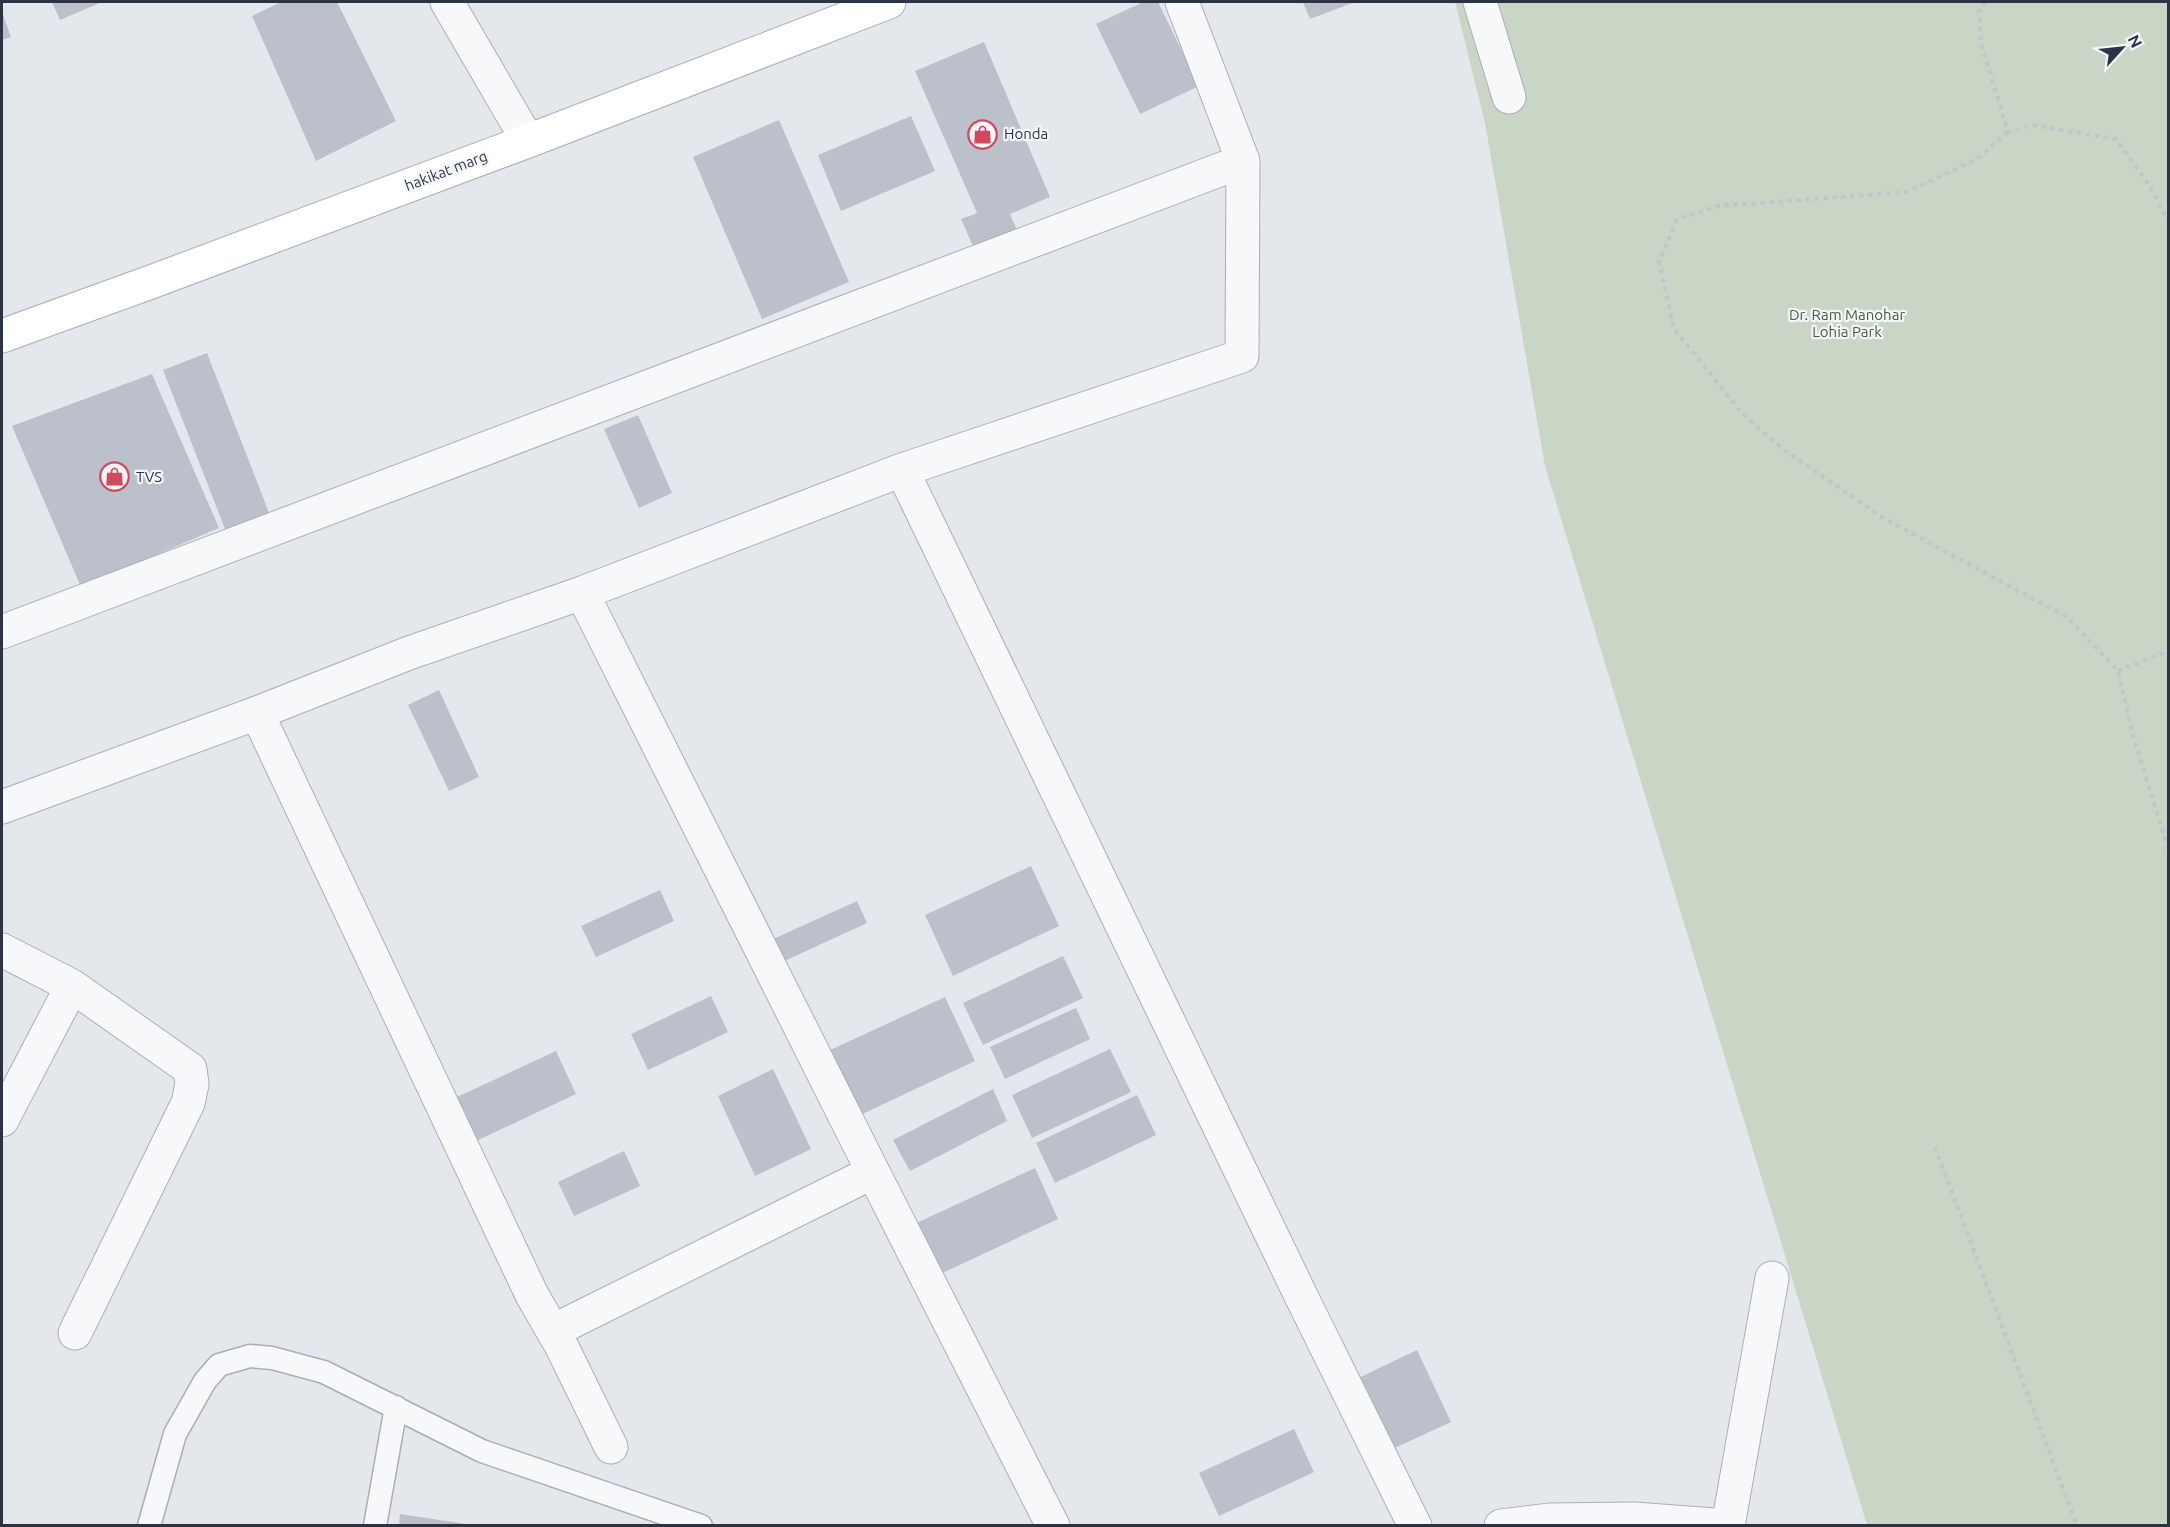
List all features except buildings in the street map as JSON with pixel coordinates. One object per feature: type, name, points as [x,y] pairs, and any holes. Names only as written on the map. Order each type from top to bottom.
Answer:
[{"type":"street","points":[[447,2],[528,141]]},
{"type":"street","points":[[2,807],[257,713],[409,653],[582,593],[902,470],[1242,356],[1243,161],[1182,2]]},
{"type":"street","points":[[1480,2],[1509,97]]},
{"type":"street","name":"hakikat marg","points":[[2,336],[528,141],[881,3]]},
{"type":"street","points":[[2,632],[1243,161]]},
{"type":"street","points":[[902,470],[1414,1526]]},
{"type":"street","points":[[582,593],[1053,1526]]},
{"type":"street","points":[[257,713],[532,1295],[553,1331],[611,1447]]},
{"type":"street","points":[[2,950],[72,986],[190,1069],[192,1084],[188,1104],[75,1333]]},
{"type":"street","points":[[2,1120],[72,986]]},
{"type":"street","points":[[553,1331],[873,1172]]},
{"type":"street","points":[[1501,1526],[1550,1520],[1634,1518],[1728,1526],[1772,1278]]},
{"type":"lane","points":[[149,1526],[175,1434],[205,1382],[219,1365],[250,1356],[272,1358],[324,1372],[482,1451],[701,1526]]},
{"type":"lane","points":[[375,1526],[396,1407]]},
{"type":"path","points":[[1986,2],[1979,10],[1981,44],[2008,132]]},
{"type":"path","points":[[2169,221],[2150,185],[2116,139],[2032,125],[2008,132],[1977,159],[1907,192],[1719,206],[1677,219],[1659,262],[1674,329],[1742,413],[1784,450],[1885,519],[2067,617],[2118,671],[2133,736],[2169,849]]},
{"type":"path","points":[[2118,671],[2169,651]]},
{"type":"path","points":[[1935,1147],[2077,1526]]},
{"type":"green space","name":"Dr. Ram Manohar Lohia Park","points":[[1455,2],[2168,2],[2168,1525],[1867,1525],[1545,466],[1485,123]]},
{"type":"place","name":"Honda","points":[[983,134]]},
{"type":"place","name":"TVS","points":[[115,477]]}]
